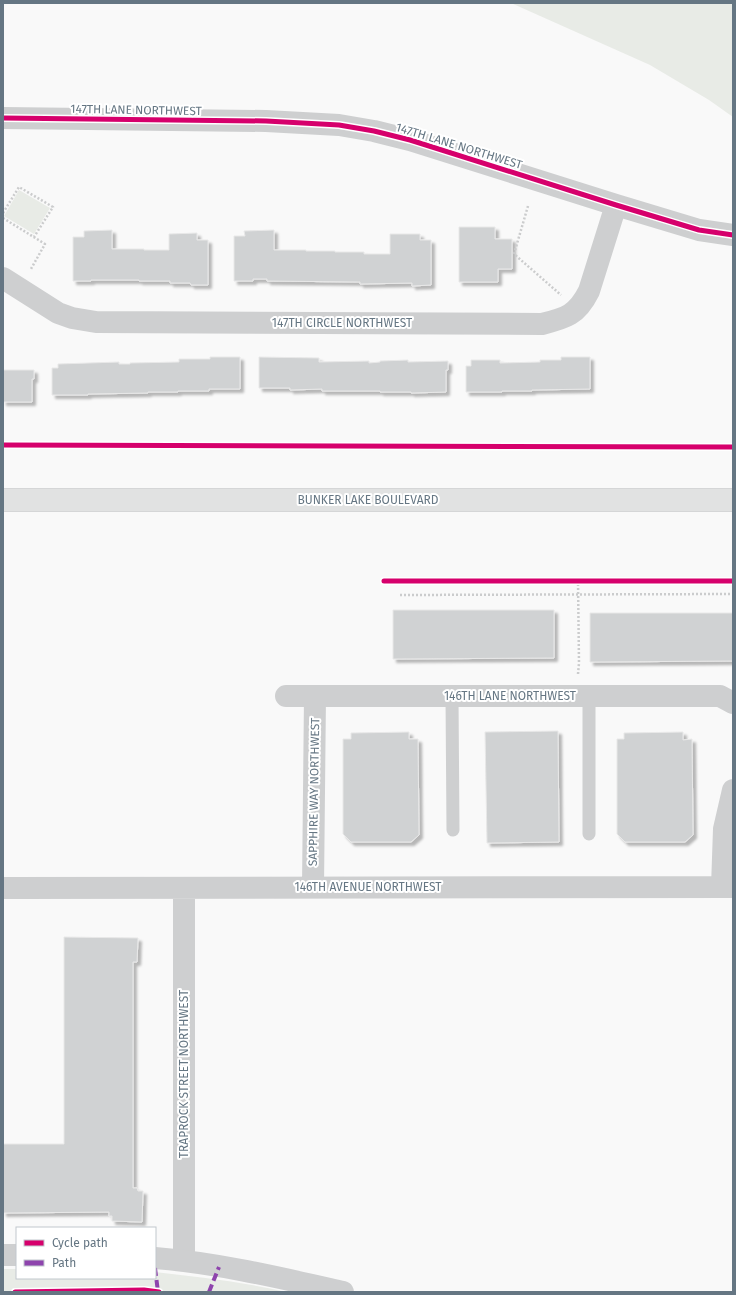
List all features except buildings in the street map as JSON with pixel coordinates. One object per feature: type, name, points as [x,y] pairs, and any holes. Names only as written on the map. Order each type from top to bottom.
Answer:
[{"type":"main road","name":"BUNKER LAKE BOULEVARD","points":[[3,500],[733,500]]},
{"type":"street","name":"147TH LANE NORTHWEST","points":[[3,118],[266,121],[339,125],[374,131],[410,140],[616,206],[699,230],[733,235]]},
{"type":"street","points":[[575,312],[584,301],[588,291],[616,206]]},
{"type":"street","name":"147TH CIRCLE NORTHWEST","points":[[12,283],[58,313],[72,318],[96,322],[542,324],[563,319],[575,312]]},
{"type":"street","name":"146TH LANE NORTHWEST","points":[[286,696],[720,696],[733,703]]},
{"type":"street","name":"SAPPHIRE WAY NORTHWEST","points":[[313,887],[316,696]]},
{"type":"street","points":[[727,887],[724,829],[733,790]]},
{"type":"street","name":"146TH AVENUE NORTHWEST","points":[[3,888],[727,887]]},
{"type":"street","name":"TRAPROCK STREET NORTHWEST","points":[[184,888],[184,1260]]},
{"type":"street","points":[[3,1255],[16,1255]]},
{"type":"street","points":[[156,1258],[184,1260],[273,1276],[343,1292]]},
{"type":"lane","points":[[452,696],[453,830]]},
{"type":"lane","points":[[582,696],[589,834]]},
{"type":"path","points":[[3,213],[19,187],[53,207],[34,237]]},
{"type":"path","points":[[528,206],[514,254],[562,296],[575,312]]},
{"type":"path","points":[[3,218],[45,244],[12,283]]},
{"type":"path","points":[[570,581],[586,581]]},
{"type":"path","points":[[578,581],[579,663],[582,696]]},
{"type":"path","points":[[400,595],[733,594]]},
{"type":"shaded area","points":[[511,3],[733,3],[733,117],[709,100],[650,65]]},
{"type":"shaded area","points":[[19,190],[50,208],[34,234],[4,216]]},
{"type":"shaded area","points":[[3,1269],[16,1269],[16,1279],[156,1279],[156,1272],[270,1288],[286,1292],[3,1292]]},
{"type":"marked path","points":[[209,1292],[219,1267]]},
{"type":"marked path","points":[[156,1276],[158,1292]]},
{"type":"cycle path","points":[[3,118],[266,121],[339,125],[374,131],[410,140],[699,230],[733,235]]},
{"type":"cycle path","points":[[3,445],[733,447]]},
{"type":"cycle path","points":[[384,581],[733,581]]},
{"type":"cycle path","points":[[15,1292],[144,1290],[159,1292]]}]
